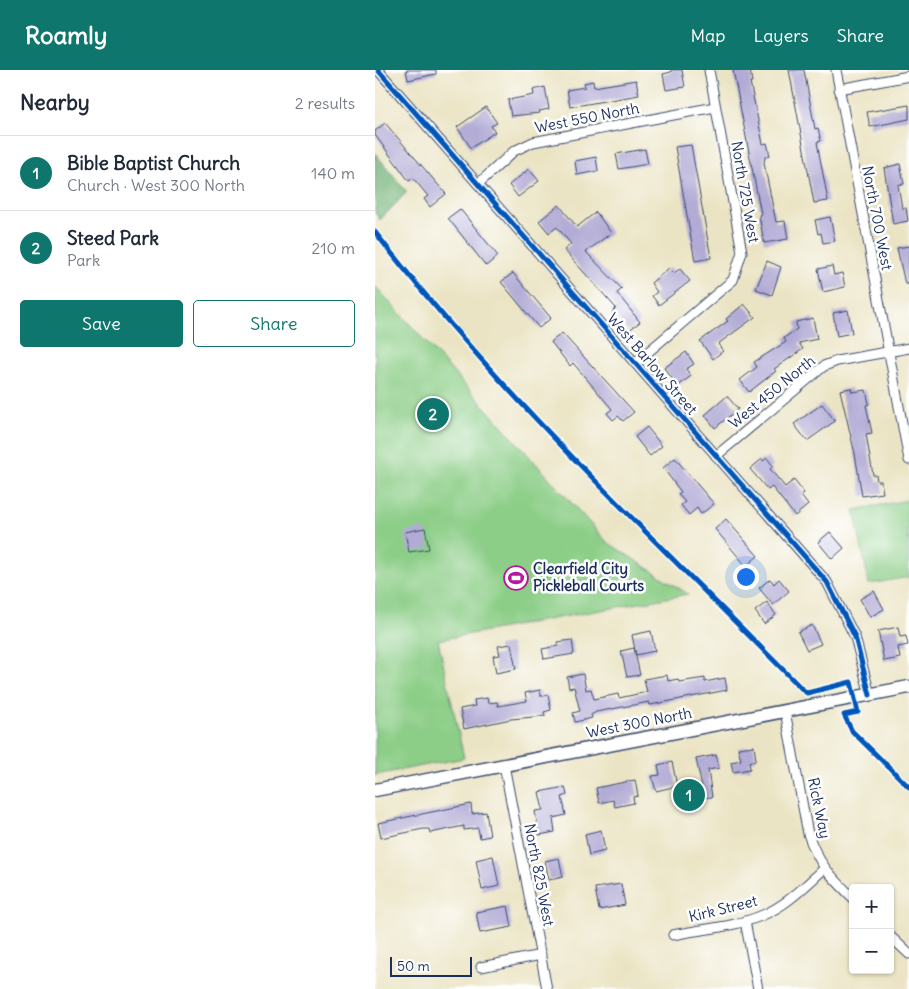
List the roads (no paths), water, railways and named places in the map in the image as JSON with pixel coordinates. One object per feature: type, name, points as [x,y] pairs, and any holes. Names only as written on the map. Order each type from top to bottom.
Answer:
[{"type":"main road","name":"West 300 North","points":[[375,790],[909,687]]},
{"type":"street","name":"West Barlow Street","points":[[379,70],[827,582],[855,637],[870,695]]},
{"type":"street","name":"North 725 West","points":[[635,363],[733,280],[743,252],[709,70]]},
{"type":"street","name":"North 700 West","points":[[836,70],[909,460]]},
{"type":"street","points":[[839,89],[909,76]]},
{"type":"street","name":"West 550 North","points":[[478,184],[514,150],[533,142],[715,107]]},
{"type":"street","name":"West 450 North","points":[[716,456],[825,366],[909,348]]},
{"type":"street","name":"Rick Way","points":[[785,711],[808,834],[824,869],[849,894]]},
{"type":"street","name":"North 825 West","points":[[504,765],[547,989]]},
{"type":"street","name":"Kirk Street","points":[[673,935],[745,921],[764,915],[786,902],[824,869]]},
{"type":"street","points":[[745,921],[757,989]]},
{"type":"street","points":[[894,940],[909,954]]},
{"type":"street","points":[[481,967],[541,955]]},
{"type":"place","name":"Steed Park","points":[[433,414]]},
{"type":"place","name":"Clearfield City Pickleball Courts","points":[[516,578]]},
{"type":"place","name":"Bible Baptist Church","points":[[689,795]]}]
